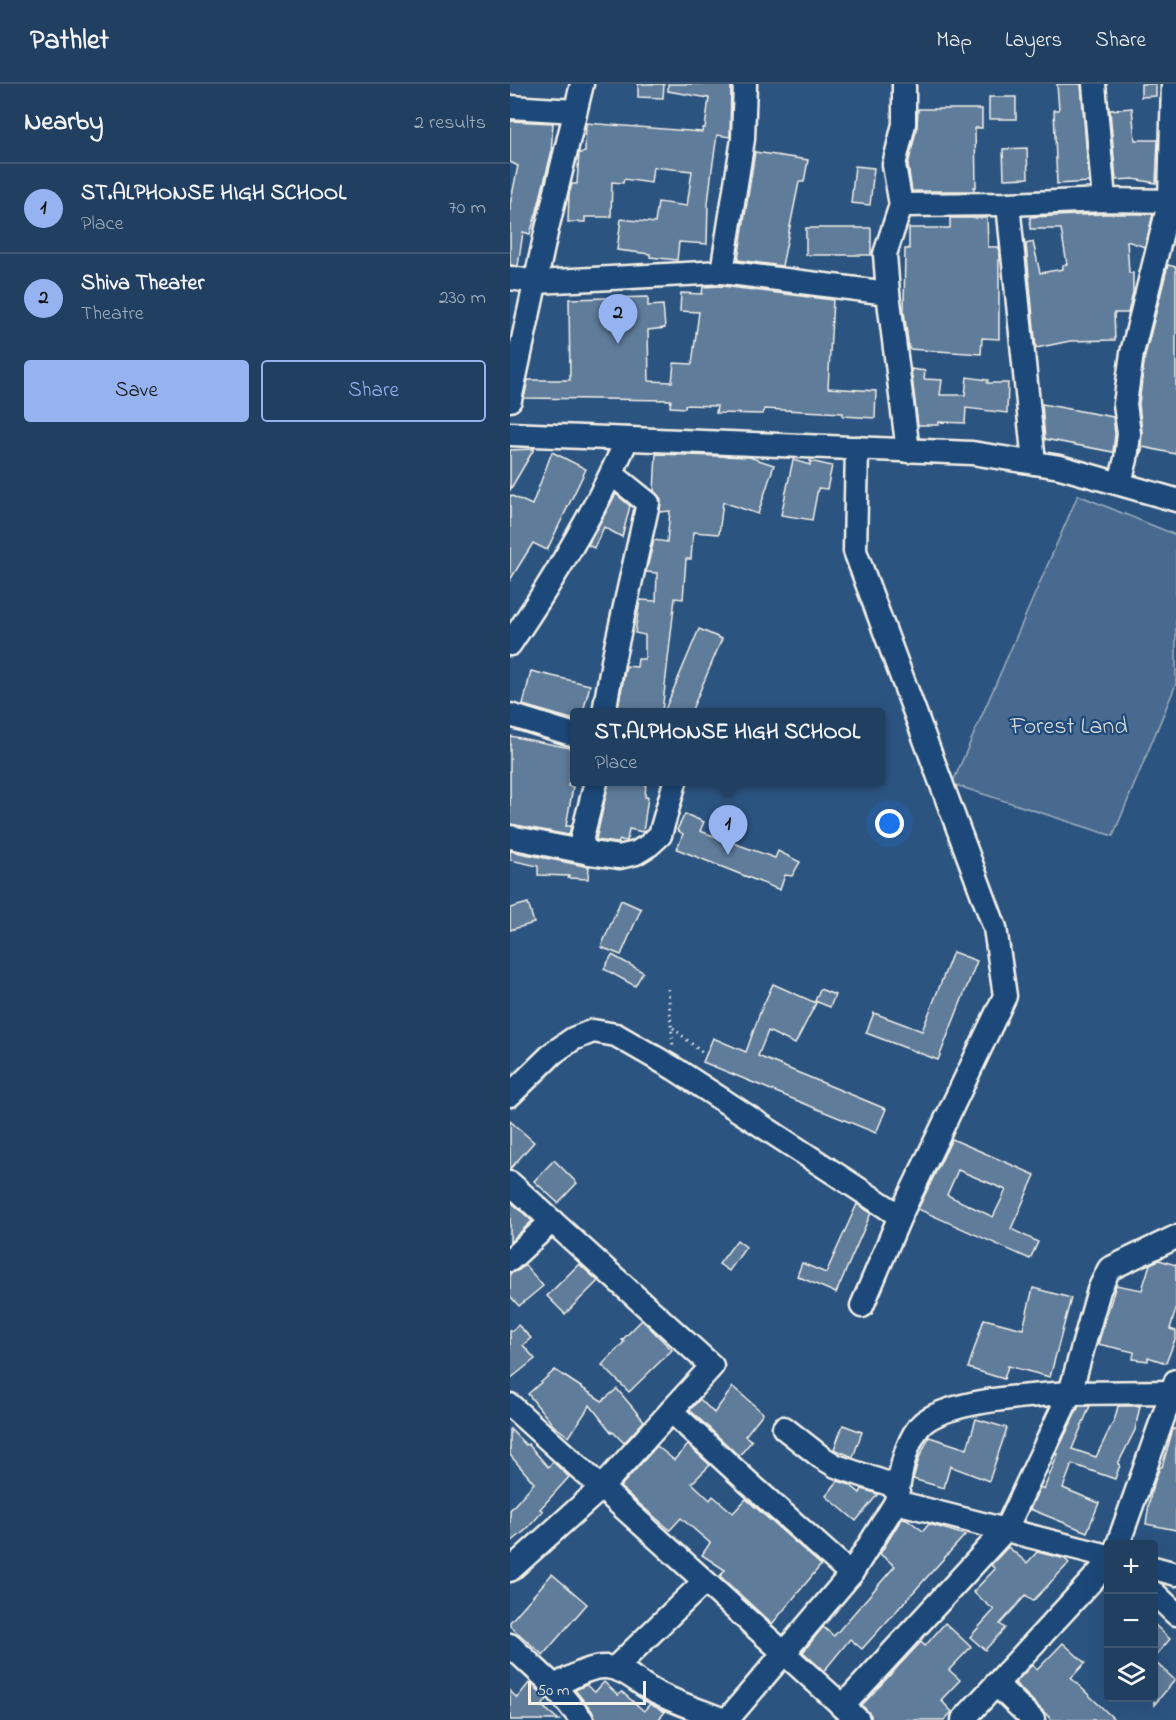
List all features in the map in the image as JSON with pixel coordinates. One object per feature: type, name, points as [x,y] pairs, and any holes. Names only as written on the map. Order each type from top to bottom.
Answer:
[{"type":"street","points":[[510,400],[546,232],[582,84]]},
{"type":"street","points":[[722,272],[743,139],[745,84]]},
{"type":"street","points":[[904,84],[904,124],[894,165],[900,205],[885,254],[908,451]]},
{"type":"street","points":[[1094,84],[1104,200]]},
{"type":"street","points":[[1120,483],[1129,434],[1125,404],[1132,352],[1173,200],[1173,84]]},
{"type":"street","points":[[510,107],[575,111]]},
{"type":"street","points":[[900,205],[1173,200]]},
{"type":"street","points":[[1008,204],[1034,463]]},
{"type":"street","points":[[510,278],[537,282],[722,272],[888,293]]},
{"type":"street","points":[[510,434],[972,453],[1060,467],[1176,500]]},
{"type":"street","points":[[510,644],[546,590],[612,474],[627,439]]},
{"type":"street","points":[[857,448],[855,551],[995,928],[1005,996],[900,1216],[862,1306]]},
{"type":"street","points":[[605,708],[648,503],[612,474]]},
{"type":"street","points":[[510,715],[570,733]]},
{"type":"street","points":[[590,853],[583,846],[582,837],[595,786]]},
{"type":"street","points":[[510,837],[590,853],[619,856],[636,853],[660,834],[674,786]]},
{"type":"street","points":[[510,1095],[553,1053],[573,1039],[593,1031],[616,1035],[675,1069],[900,1216]]},
{"type":"street","points":[[510,1183],[712,1366],[601,1488],[510,1570]]},
{"type":"street","points":[[510,1260],[552,1221]]},
{"type":"street","points":[[510,1405],[850,1713],[1006,1529],[1070,1393],[1100,1290],[1109,1269],[1176,1237]]},
{"type":"street","points":[[554,1686],[590,1669],[604,1666],[615,1668],[653,1691],[725,1720],[784,1654],[850,1574],[897,1494],[901,1468],[912,1439],[921,1425],[947,1410],[1003,1398],[1175,1388],[1120,1540]]},
{"type":"street","points":[[671,1411],[850,1574]]},
{"type":"street","points":[[784,1428],[836,1466],[897,1494],[1006,1529],[1104,1555]]},
{"type":"street","points":[[963,1720],[1104,1567]]},
{"type":"street","points":[[1158,1569],[1176,1574]]},
{"type":"street","points":[[615,1668],[704,1582]]},
{"type":"street","points":[[1155,1594],[1176,1614]]},
{"type":"street","points":[[510,1645],[554,1686],[582,1720]]},
{"type":"street","points":[[996,1684],[1033,1720]]},
{"type":"path","points":[[668,989],[675,1069]]},
{"type":"path","points":[[672,1027],[705,1055]]},
{"type":"green space","name":"Forest Land","points":[[1078,495],[1176,535],[1176,684],[1113,836],[952,784]]},
{"type":"building","points":[[638,84],[664,84],[663,98],[638,97]]},
{"type":"building","points":[[668,84],[731,84],[730,137],[717,135],[708,203],[707,244],[679,242],[677,260],[617,250],[621,219],[655,223],[658,202],[687,206],[692,171],[653,167],[651,183],[624,179],[623,183],[612,182],[611,217],[585,217],[585,222],[568,222],[569,194],[572,184],[577,184],[579,153],[585,152],[586,123],[702,132],[705,128],[709,98],[668,91]]},
{"type":"building","points":[[1057,84],[1081,84],[1089,182],[1057,184],[1054,110],[1059,110]]},
{"type":"building","points":[[1141,84],[1156,84],[1156,96],[1141,97]]},
{"type":"building","points":[[989,97],[1016,97],[1016,119],[989,119]]},
{"type":"building","points":[[1132,108],[1135,140],[1158,140],[1156,183],[1133,179],[1116,180],[1110,110]]},
{"type":"building","points":[[918,109],[982,109],[982,128],[975,128],[976,187],[974,191],[912,191],[908,165],[917,127]]},
{"type":"building","points":[[510,121],[553,123],[551,154],[530,234],[523,232],[518,266],[510,265],[510,205],[518,166],[510,162]]},
{"type":"building","points":[[1027,148],[1028,178],[1004,179],[1003,149]]},
{"type":"building","points":[[755,152],[808,160],[804,182],[799,182],[782,266],[738,260]]},
{"type":"building","points":[[855,166],[874,168],[870,205],[851,203]]},
{"type":"building","points":[[1153,214],[1145,247],[1127,241],[1129,273],[1133,273],[1133,292],[1128,313],[1114,313],[1115,340],[1070,341],[1036,348],[1026,244],[1033,242],[1040,273],[1063,269],[1063,265],[1067,264],[1061,229],[1030,229],[1030,217]]},
{"type":"building","points":[[950,218],[987,218],[988,247],[999,247],[999,339],[982,338],[981,354],[909,349],[904,311],[905,249],[909,249],[909,228],[950,228]]},
{"type":"building","points":[[806,228],[871,228],[871,255],[806,255]]},
{"type":"building","points":[[1168,265],[1176,267],[1176,454],[1143,447],[1140,457],[1142,432],[1139,404],[1145,356]]},
{"type":"building","points":[[722,286],[833,300],[828,388],[876,391],[875,418],[843,416],[843,413],[764,409],[763,414],[716,413],[717,406],[670,407],[671,400],[524,398],[528,380],[570,380],[569,299],[648,297],[648,306],[663,305],[665,328],[648,330],[649,381],[672,382],[674,363],[692,364],[699,312],[680,311],[681,293],[702,294],[703,287]]},
{"type":"building","points":[[911,369],[925,371],[924,379],[942,380],[940,395],[965,395],[967,377],[988,380],[987,383],[1008,383],[1007,413],[966,408],[965,423],[939,422],[939,425],[918,425]]},
{"type":"building","points":[[1042,404],[1113,417],[1115,434],[1113,452],[1045,439]]},
{"type":"building","points":[[534,449],[510,490],[510,450]]},
{"type":"building","points":[[552,452],[586,469],[547,550],[533,543],[510,580],[510,495],[532,505]]},
{"type":"building","points":[[656,454],[749,457],[774,465],[758,514],[723,502],[719,534],[693,532],[691,559],[686,559],[683,599],[675,598],[662,708],[618,708],[626,666],[637,667],[638,659],[645,659],[645,635],[635,633],[640,600],[656,601],[657,573],[646,572],[654,540],[667,542],[670,511],[660,512],[661,499],[654,491]]},
{"type":"building","points":[[793,460],[810,465],[810,461],[832,466],[827,489],[818,488],[812,520],[781,515]]},
{"type":"building","points":[[616,494],[630,506],[622,537],[604,527],[594,548],[588,545]]},
{"type":"building","points":[[699,629],[722,639],[693,708],[666,708]]},
{"type":"building","points":[[531,671],[590,685],[584,708],[570,708],[570,719],[523,705]]},
{"type":"building","points":[[510,736],[570,748],[568,786],[573,787],[566,826],[571,826],[569,835],[510,824]]},
{"type":"building","points":[[608,786],[646,786],[645,797],[648,797],[643,832],[629,829],[627,841],[620,840],[618,843],[596,840]]},
{"type":"building","points":[[685,814],[704,822],[700,831],[775,858],[778,851],[800,862],[792,876],[785,875],[780,890],[677,849],[683,834],[677,830]]},
{"type":"building","points":[[510,851],[589,867],[588,879],[538,875],[538,866],[510,860]]},
{"type":"building","points":[[621,900],[641,909],[621,955],[601,947]]},
{"type":"building","points":[[528,903],[534,923],[510,930],[510,908]]},
{"type":"building","points":[[953,952],[977,961],[938,1060],[866,1033],[874,1013],[922,1031]]},
{"type":"building","points":[[612,955],[643,972],[635,986],[604,969]]},
{"type":"building","points":[[773,984],[816,1003],[795,1044],[768,1031],[758,1056],[886,1109],[876,1133],[703,1062],[713,1038],[746,1052]]},
{"type":"building","points":[[820,989],[835,995],[830,1007],[815,1001]]},
{"type":"building","points":[[510,1121],[534,1142],[510,1169]]},
{"type":"building","points":[[952,1139],[1035,1175],[1011,1229],[1038,1242],[1030,1259],[918,1209]],"holes":[[[958,1170],[1006,1190],[993,1217],[947,1195]]]},
{"type":"building","points":[[554,1160],[577,1183],[558,1203],[534,1181]]},
{"type":"building","points":[[510,1201],[532,1221],[510,1242]]},
{"type":"building","points":[[857,1204],[871,1213],[836,1293],[797,1276],[802,1263],[826,1273]]},
{"type":"building","points":[[737,1240],[746,1247],[729,1271],[719,1264]]},
{"type":"building","points":[[1159,1260],[1176,1265],[1176,1309],[1170,1329],[1176,1331],[1176,1337],[1166,1363],[1148,1357],[1148,1361],[1133,1359],[1134,1352],[1098,1344],[1116,1285],[1142,1290],[1150,1264]]},
{"type":"building","points":[[579,1264],[598,1281],[565,1314],[547,1296]]},
{"type":"building","points":[[525,1265],[543,1286],[519,1306],[510,1296],[510,1273]]},
{"type":"building","points":[[1033,1288],[1071,1298],[1050,1377],[1008,1366],[1004,1379],[968,1368],[984,1319],[1023,1329]]},
{"type":"building","points":[[642,1320],[672,1350],[629,1392],[602,1365]]},
{"type":"building","points":[[518,1325],[531,1338],[523,1345],[535,1359],[510,1379],[510,1330],[512,1331]]},
{"type":"building","points":[[555,1370],[602,1401],[617,1389],[644,1421],[624,1443],[612,1433],[590,1405],[569,1437],[553,1425],[528,1394]]},
{"type":"building","points":[[733,1387],[763,1413],[745,1436],[752,1441],[739,1456],[690,1410],[700,1399],[714,1413]]},
{"type":"building","points":[[1079,1406],[1090,1406],[1072,1449],[1096,1457],[1115,1418],[1118,1406],[1140,1406],[1135,1430],[1118,1464],[1120,1465],[1115,1479],[1072,1464],[1063,1488],[1099,1503],[1087,1532],[1030,1509],[1040,1487],[1044,1489],[1058,1454],[1056,1454]]},
{"type":"building","points":[[976,1419],[1007,1428],[989,1481],[950,1466],[944,1488],[913,1479],[919,1458],[929,1437],[967,1449]]},
{"type":"building","points":[[843,1425],[862,1432],[853,1457],[834,1449]]},
{"type":"building","points":[[510,1429],[526,1445],[528,1444],[548,1467],[553,1462],[569,1477],[540,1509],[543,1511],[527,1529],[510,1543],[510,1510],[534,1483],[510,1455]]},
{"type":"building","points":[[1173,1429],[1176,1429],[1176,1530],[1146,1524],[1151,1492],[1160,1467],[1162,1467]]},
{"type":"building","points":[[688,1445],[710,1465],[692,1483],[710,1500],[713,1496],[733,1513],[746,1499],[821,1565],[772,1624],[720,1576],[725,1570],[702,1555],[710,1543],[681,1518],[670,1530],[620,1487],[657,1446],[674,1460]]},
{"type":"building","points":[[838,1481],[850,1485],[860,1493],[862,1489],[878,1494],[856,1521],[826,1496]]},
{"type":"building","points":[[902,1518],[923,1531],[929,1524],[965,1535],[862,1649],[850,1639],[824,1671],[803,1652],[823,1627],[834,1636],[895,1566],[880,1554]]},
{"type":"building","points":[[1008,1547],[1027,1563],[1037,1552],[1065,1559],[1069,1563],[1033,1601],[1026,1595],[1000,1624],[1005,1628],[985,1650],[970,1637],[994,1610],[973,1592],[995,1569],[991,1565]]},
{"type":"building","points":[[552,1574],[587,1604],[543,1655],[510,1626],[510,1622]]},
{"type":"building","points":[[945,1623],[971,1647],[949,1670],[960,1680],[941,1700],[952,1712],[944,1720],[871,1720],[871,1715],[862,1705],[921,1642],[925,1646]]},
{"type":"building","points":[[1158,1628],[1170,1639],[1158,1653]]},
{"type":"building","points":[[1063,1643],[1085,1663],[1071,1678],[1115,1720],[1052,1720],[1015,1683],[1032,1665],[1037,1670]]},
{"type":"building","points":[[1158,1665],[1175,1680],[1158,1700]]},
{"type":"building","points":[[604,1682],[618,1695],[622,1692],[644,1711],[650,1704],[665,1712],[658,1720],[596,1720],[592,1711],[575,1690],[586,1685],[595,1692]]},
{"type":"building","points":[[529,1683],[547,1699],[542,1706],[559,1720],[510,1720],[510,1691],[517,1698]]},
{"type":"place","name":"Shiva Theater","points":[[618,344]]},
{"type":"place","name":"ST.ALPHONSE HIGH SCHOOL","points":[[728,855]]}]
